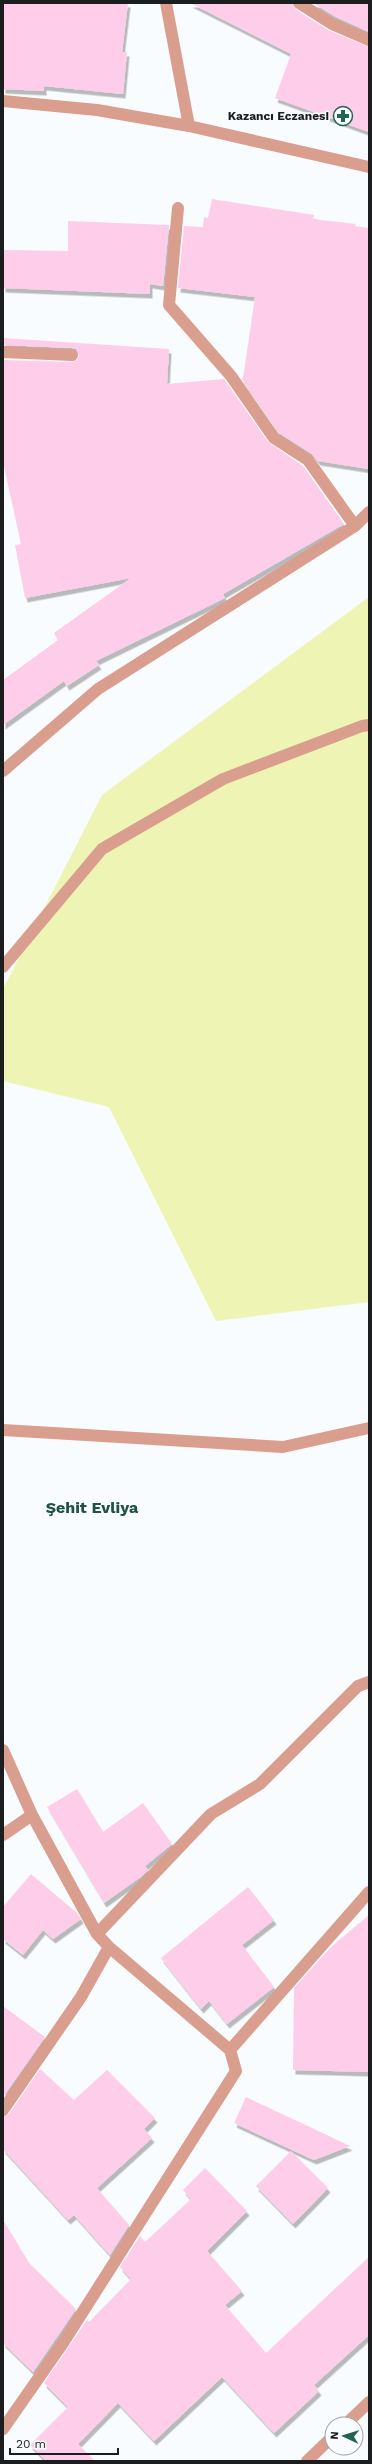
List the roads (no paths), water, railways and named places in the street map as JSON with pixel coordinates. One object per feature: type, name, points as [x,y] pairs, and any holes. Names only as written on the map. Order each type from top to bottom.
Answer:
[{"type":"street","points":[[166,3],[189,126]]},
{"type":"street","points":[[299,3],[332,24],[369,40]]},
{"type":"street","points":[[3,101],[97,110],[189,126],[369,167]]},
{"type":"street","points":[[178,208],[169,305],[231,376],[274,438],[308,460],[355,526]]},
{"type":"street","points":[[3,352],[72,356]]},
{"type":"street","points":[[3,771],[98,689],[355,526],[369,512]]},
{"type":"street","points":[[3,968],[102,848],[223,779],[362,726],[369,725]]},
{"type":"street","points":[[3,1430],[283,1447],[369,1428]]},
{"type":"street","points":[[97,1934],[211,1814],[260,1784],[358,1686],[369,1682]]},
{"type":"street","points":[[3,1750],[32,1815],[97,1934],[109,1947],[230,2050],[236,2071],[63,2343],[3,2429]]},
{"type":"street","points":[[3,1835],[32,1815]]},
{"type":"street","points":[[230,2050],[369,1892]]},
{"type":"street","points":[[3,2110],[81,1996],[109,1947]]},
{"type":"street","points":[[354,2416],[369,2402]]},
{"type":"street","points":[[307,2461],[324,2445]]},
{"type":"place","name":"Kazancı Eczanesi","points":[[343,116]]},
{"type":"district","name":"Şehit Evliya","points":[[92,1507]]}]
